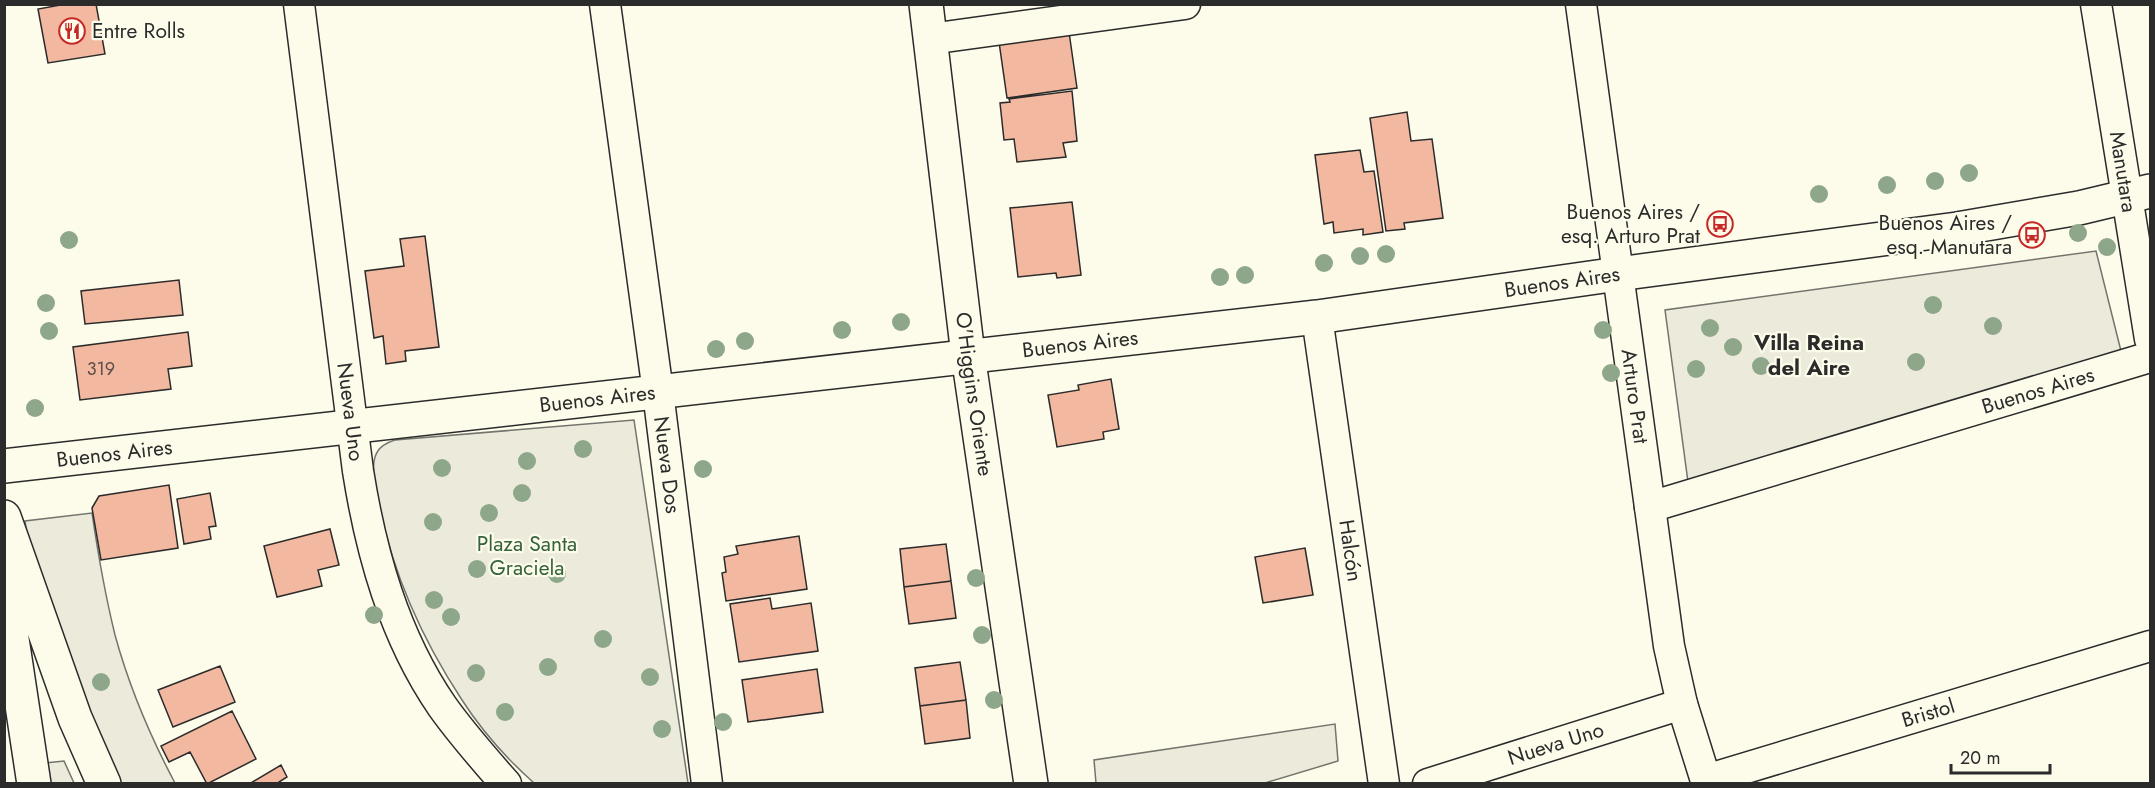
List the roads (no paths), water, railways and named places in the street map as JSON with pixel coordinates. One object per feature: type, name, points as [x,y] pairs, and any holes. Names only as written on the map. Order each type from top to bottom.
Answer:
[{"type":"street","name":"Nueva Uno","points":[[299,4],[352,427],[368,523],[385,590],[400,630],[442,705],[480,755],[506,783]]},
{"type":"street","name":"Nueva Dos","points":[[604,4],[658,392],[707,783]]},
{"type":"street","name":"O'Higgins Oriente","points":[[926,4],[968,355],[1031,783]]},
{"type":"street","points":[[930,39],[1185,4]]},
{"type":"street","name":"Arturo Prat","points":[[1581,4],[1669,646],[1682,704],[1707,782]]},
{"type":"street","name":"Manutara","points":[[2096,4],[2139,194],[2151,339]]},
{"type":"street","name":"Buenos Aires","points":[[4,466],[1317,316],[1957,230],[2079,208],[2139,194]]},
{"type":"street","name":"Halcón","points":[[1317,316],[1384,783]]},
{"type":"street","name":"Buenos Aires","points":[[1650,507],[2151,357]]},
{"type":"street","points":[[4,517],[75,718],[104,783]]},
{"type":"street","points":[[4,586],[34,783]]},
{"type":"street","name":"Bristol","points":[[1707,782],[2151,646]]},
{"type":"street","name":"Nueva Uno","points":[[1428,783],[1682,704]]},
{"type":"place","name":"Entre Rolls","points":[[72,31]]},
{"type":"place","name":"Buenos Aires / esq. Arturo Prat","points":[[1720,224]]},
{"type":"place","name":"Buenos Aires / esq. Manutara","points":[[2032,235]]},
{"type":"district","name":"Villa Reina del Aire","points":[[1809,354]]},
{"type":"park label","name":"Plaza Santa Graciela","points":[[527,556]]}]
